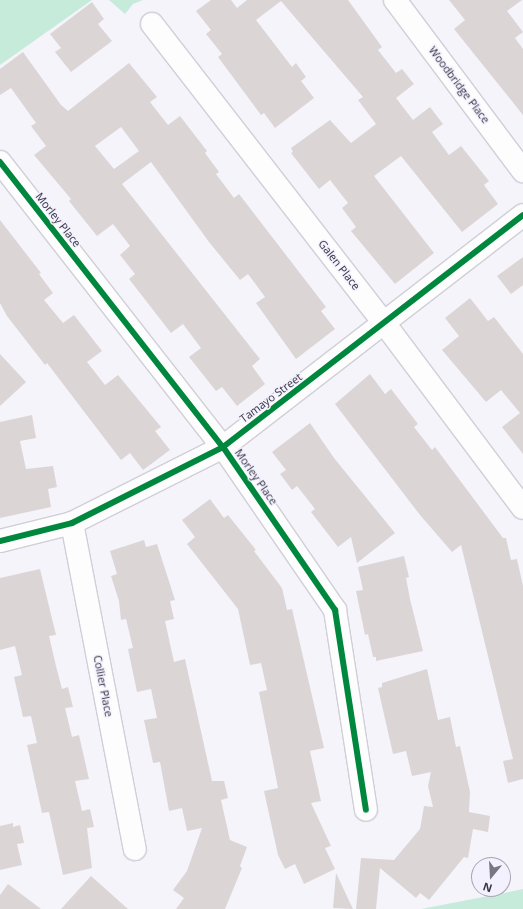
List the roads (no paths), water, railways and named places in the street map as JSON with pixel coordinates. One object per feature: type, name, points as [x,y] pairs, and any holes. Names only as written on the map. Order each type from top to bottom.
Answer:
[{"type":"street","name":"Woodbridge Place","points":[[395,0],[523,171]]},
{"type":"street","name":"Galen Place","points":[[152,24],[384,324],[523,508]]},
{"type":"street","name":"Morley Place","points":[[0,162],[223,447],[335,610],[366,810]]},
{"type":"street","name":"Tamayo Street","points":[[0,541],[72,524],[223,447],[523,215]]},
{"type":"street","name":"Collier Place","points":[[72,524],[135,850]]}]
